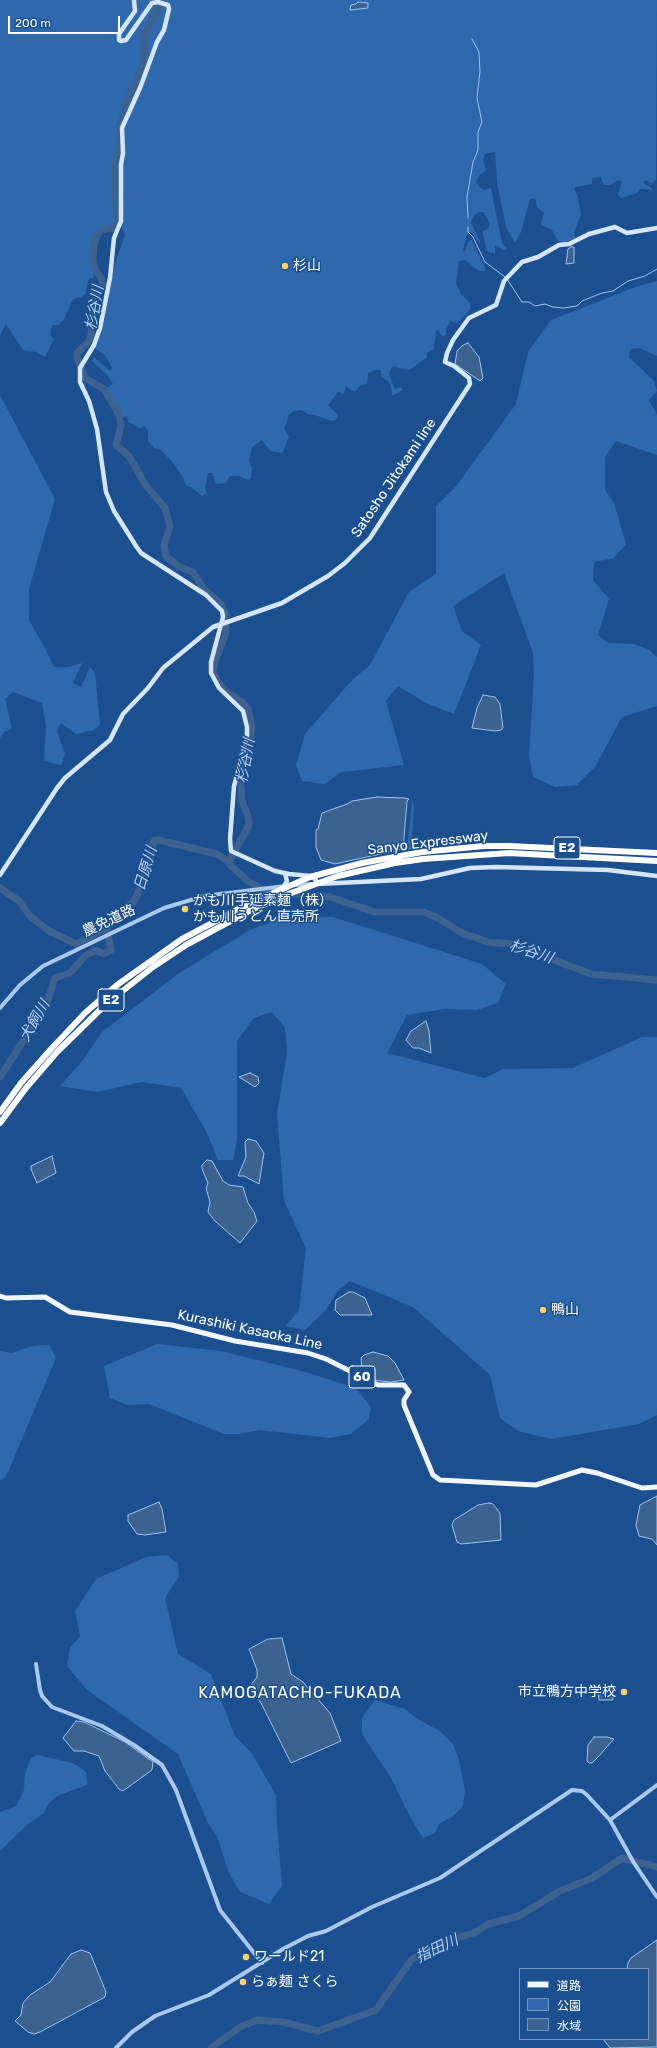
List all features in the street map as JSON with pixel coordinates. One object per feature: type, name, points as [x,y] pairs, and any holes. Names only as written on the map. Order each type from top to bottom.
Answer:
[{"type":"highway","name":"Sanyo Expressway","points":[[0,1112],[21,1083],[52,1048],[85,1014],[117,985],[182,939],[249,907],[288,886],[362,863],[422,856],[484,846],[657,853]]},
{"type":"highway","name":"Sanyo Expressway","points":[[422,856],[509,853],[657,861]]},
{"type":"highway","name":"Sanyo Expressway","points":[[0,1123],[26,1088],[56,1052],[106,1004],[153,967],[249,907]]},
{"type":"main road","points":[[134,0],[135,11],[119,34],[119,40],[121,42],[126,40],[149,4],[161,3],[168,5],[169,9],[164,30],[157,42],[140,88],[122,128],[123,147],[121,165],[121,221],[114,238],[110,278],[98,337],[81,366],[80,382],[89,401],[97,429],[106,492],[114,511],[141,553],[207,596],[222,611],[223,622],[211,662],[211,673],[219,688],[243,711],[247,727],[247,738],[234,786],[230,839],[231,849],[234,853],[285,874],[311,876],[316,880],[317,884],[421,879],[470,868],[496,867],[608,870],[657,876]]},
{"type":"main road","name":"Satosho Jitokami line","points":[[0,875],[65,778],[110,740],[123,714],[148,688],[163,668],[205,632],[223,622],[282,602],[309,588],[345,563],[370,538],[470,384],[469,378],[454,366],[445,362],[446,353],[453,340],[469,318],[496,305],[506,278],[522,262],[538,257],[559,245],[569,244],[589,234],[615,227],[627,233],[657,228]]},
{"type":"main road","points":[[284,886],[287,881],[285,874]]},
{"type":"main road","name":"Kurashiki Kasaoka Line","points":[[0,1296],[45,1298],[70,1312],[172,1325],[235,1341],[308,1353],[326,1359],[378,1385],[404,1385],[409,1392],[404,1400],[404,1405],[433,1475],[440,1480],[536,1486],[582,1470],[597,1473],[642,1488],[657,1487]]},
{"type":"street","name":"農免道路","points":[[0,1008],[20,985],[43,966],[164,908],[186,900],[204,896],[284,886],[317,884]]},
{"type":"street","points":[[36,1664],[42,1696],[52,1708],[102,1726],[134,1745],[162,1765],[176,1790],[220,1910],[262,1963]]},
{"type":"street","points":[[610,1820],[657,1785]]},
{"type":"street","points":[[116,2048],[145,2022],[209,1995],[308,1936],[326,1931],[375,1906],[440,1878],[572,1790],[582,1791],[610,1820],[634,1863],[657,1898]]},
{"type":"green space","points":[[0,0],[657,0],[656,180],[652,184],[646,180],[643,183],[652,188],[652,190],[640,189],[637,193],[621,198],[618,195],[622,181],[618,180],[610,185],[604,185],[601,177],[592,178],[592,184],[576,187],[574,189],[578,197],[581,215],[574,232],[575,238],[564,243],[558,241],[552,230],[541,225],[544,213],[537,207],[535,198],[530,199],[521,232],[515,243],[506,227],[497,182],[495,152],[485,154],[483,160],[486,170],[479,176],[476,182],[479,187],[484,190],[491,188],[502,243],[507,248],[504,250],[498,246],[495,246],[495,254],[487,251],[483,231],[488,229],[490,223],[483,212],[478,212],[473,217],[471,223],[481,243],[471,232],[467,235],[463,250],[465,252],[468,242],[471,239],[486,269],[484,271],[479,271],[465,260],[459,261],[456,283],[461,294],[470,303],[470,310],[457,323],[450,321],[446,330],[446,335],[442,336],[438,330],[436,331],[434,349],[427,353],[427,357],[411,369],[407,370],[393,366],[389,373],[392,382],[395,389],[400,387],[403,390],[392,396],[389,382],[381,376],[381,370],[375,370],[368,373],[367,384],[361,385],[354,392],[346,386],[344,394],[338,392],[328,405],[338,415],[336,420],[332,421],[307,414],[302,410],[294,411],[289,415],[284,429],[289,437],[282,453],[270,451],[262,440],[252,447],[249,461],[252,468],[251,478],[249,480],[238,476],[230,476],[226,483],[216,484],[212,473],[208,473],[205,488],[207,493],[202,496],[191,487],[186,486],[183,477],[174,464],[161,450],[154,448],[148,441],[148,430],[144,426],[140,429],[134,424],[129,423],[126,416],[118,420],[103,390],[113,384],[108,376],[92,361],[94,357],[110,371],[112,368],[105,355],[94,348],[101,331],[114,266],[125,235],[121,225],[102,228],[95,235],[91,254],[94,277],[88,280],[86,293],[81,297],[73,299],[64,319],[58,325],[53,325],[50,335],[54,339],[45,357],[36,352],[23,350],[6,324],[0,335]]},
{"type":"green space","points":[[657,281],[657,356],[640,348],[630,349],[629,357],[654,381],[657,391],[649,400],[657,415],[657,455],[616,441],[605,457],[605,490],[614,503],[626,544],[614,558],[594,562],[593,580],[609,599],[598,635],[608,643],[633,644],[648,649],[657,657],[657,706],[622,717],[595,767],[577,785],[555,787],[533,777],[529,756],[534,673],[533,653],[504,573],[453,606],[462,631],[481,645],[454,714],[426,703],[398,686],[386,701],[404,765],[341,772],[325,784],[302,781],[296,765],[305,734],[352,680],[370,665],[409,592],[436,574],[436,506],[457,485],[516,404],[528,352],[551,320],[638,286]]},
{"type":"green space","points":[[0,395],[55,499],[29,589],[29,620],[54,667],[69,667],[82,663],[73,683],[81,687],[90,667],[95,673],[100,724],[94,730],[76,734],[61,723],[57,731],[65,754],[61,765],[44,761],[46,726],[42,703],[13,692],[5,699],[12,729],[4,732],[0,738]]},
{"type":"green space","points":[[412,801],[414,806],[411,850],[407,850]]},
{"type":"green space","points":[[283,917],[333,917],[482,964],[506,984],[498,1003],[477,1010],[445,1009],[407,1015],[387,1053],[485,1078],[503,1069],[573,1068],[642,1037],[657,1037],[657,1415],[639,1424],[551,1439],[518,1431],[500,1418],[490,1375],[413,1307],[350,1281],[338,1291],[325,1311],[305,1330],[286,1326],[299,1310],[306,1248],[284,1201],[277,1114],[287,1052],[285,1028],[272,1012],[254,1018],[237,1041],[237,1139],[233,1160],[218,1160],[207,1133],[181,1088],[142,1082],[97,1092],[60,1086],[83,1060],[102,1032],[182,971],[250,930]]},
{"type":"green space","points":[[157,1344],[221,1351],[302,1371],[347,1385],[357,1390],[371,1407],[369,1419],[351,1434],[330,1438],[259,1430],[240,1434],[224,1434],[149,1404],[128,1405],[110,1398],[104,1366]]},
{"type":"green space","points":[[49,1345],[56,1358],[6,1477],[0,1481],[0,1351],[12,1353],[32,1346]]},
{"type":"green space","points":[[167,1555],[178,1564],[179,1577],[165,1598],[178,1654],[211,1674],[235,1736],[252,1754],[276,1795],[282,1886],[269,1904],[240,1892],[229,1873],[217,1836],[208,1823],[178,1754],[87,1690],[67,1666],[70,1648],[80,1636],[75,1611],[96,1579],[146,1557]]},
{"type":"green space","points":[[375,1700],[405,1709],[417,1719],[440,1731],[453,1744],[459,1760],[465,1790],[463,1806],[452,1817],[439,1824],[435,1833],[423,1838],[410,1817],[391,1778],[362,1734],[362,1718]]},
{"type":"green space","points":[[37,1755],[73,1763],[86,1772],[87,1785],[57,1796],[48,1804],[44,1813],[28,1824],[0,1851],[0,1812],[16,1806],[24,1790],[25,1774],[31,1758]]},
{"type":"water","points":[[358,2],[368,3],[368,8],[350,10],[351,5]]},
{"type":"water","points":[[574,247],[574,263],[566,264],[568,249]]},
{"type":"water","points":[[468,343],[479,357],[483,378],[480,381],[455,364],[457,351],[463,345]]},
{"type":"water","points":[[483,695],[495,697],[500,704],[503,728],[501,730],[495,731],[472,728],[477,708]]},
{"type":"water","points":[[377,797],[409,799],[407,801],[403,849],[335,864],[321,860],[316,847],[316,830],[318,829],[322,813],[352,801]]},
{"type":"water","points":[[426,1021],[429,1031],[431,1053],[419,1048],[413,1048],[406,1040],[411,1031]]},
{"type":"water","points":[[250,1073],[258,1077],[259,1083],[255,1087],[239,1077]]},
{"type":"water","points":[[248,1139],[256,1141],[264,1153],[259,1184],[244,1176],[238,1176],[246,1157],[245,1142]]},
{"type":"water","points":[[52,1156],[56,1173],[37,1183],[31,1166]]},
{"type":"water","points":[[207,1160],[212,1161],[223,1181],[229,1185],[243,1187],[248,1203],[254,1212],[257,1221],[240,1243],[215,1221],[208,1212],[210,1202],[206,1188],[208,1183],[202,1169],[202,1165]]},
{"type":"water","points":[[349,1292],[353,1292],[365,1298],[372,1315],[340,1315],[335,1310],[336,1300]]},
{"type":"water","points":[[373,1352],[388,1356],[395,1363],[404,1380],[391,1382],[371,1380],[371,1376],[362,1368],[361,1358],[364,1355]]},
{"type":"water","points":[[657,1496],[657,1545],[652,1539],[639,1536],[636,1525],[640,1505]]},
{"type":"water","points":[[159,1502],[162,1509],[166,1532],[145,1535],[137,1534],[128,1521],[128,1515]]},
{"type":"water","points":[[489,1503],[493,1504],[500,1513],[501,1540],[461,1544],[457,1542],[452,1525],[454,1520],[478,1505]]},
{"type":"water","points":[[282,1638],[291,1674],[303,1682],[330,1713],[341,1741],[291,1763],[261,1703],[252,1691],[251,1685],[257,1677],[257,1670],[249,1649],[268,1639]]},
{"type":"water","points":[[613,1690],[613,1700],[599,1700],[598,1691]]},
{"type":"water","points":[[76,1721],[84,1722],[125,1742],[153,1762],[152,1770],[123,1791],[119,1789],[105,1771],[99,1756],[84,1751],[74,1751],[63,1738]]},
{"type":"water","points":[[594,1737],[607,1737],[614,1739],[592,1763],[589,1763],[587,1761],[588,1745]]},
{"type":"water","points":[[657,1940],[657,2047],[610,2048],[604,2040],[649,2040],[649,1968],[627,1968],[631,1958]]},
{"type":"water","points":[[81,1950],[90,1953],[106,1992],[105,1997],[40,2032],[34,2034],[28,2032],[15,2021],[21,2015],[23,2003],[30,1995],[50,1982],[71,1954]]},
{"type":"waterway","name":"杉谷川","points":[[161,0],[158,11],[144,35],[144,63],[127,102],[119,128],[120,147],[115,161],[115,192],[118,219],[116,227],[102,230],[97,235],[94,245],[94,267],[102,280],[102,285],[94,301],[91,336],[88,342],[77,353],[77,357],[85,378],[104,389],[119,415],[121,425],[116,445],[129,456],[145,484],[165,508],[170,526],[164,546],[166,556],[179,567],[193,572],[203,588],[221,604],[225,613],[226,633],[215,661],[213,672],[216,679],[225,690],[242,702],[248,709],[252,726],[249,754],[240,777],[242,801],[248,816],[249,825],[229,862]]},
{"type":"waterway","points":[[468,218],[467,197],[473,162],[478,150],[478,132],[482,122],[477,98],[480,71],[479,52],[472,39]]},
{"type":"waterway","points":[[468,227],[468,232],[473,237],[485,262],[505,277]]},
{"type":"waterway","points":[[507,279],[522,302],[529,302],[535,306],[545,304],[563,308],[577,306],[582,301],[602,293],[613,291],[628,281],[645,276],[657,269]]},
{"type":"waterway","name":"杉谷川","points":[[0,888],[19,901],[30,916],[49,931],[76,944],[107,928],[114,918],[135,900],[149,864],[153,843],[155,840],[158,840],[217,854],[229,862],[230,865],[249,882],[266,891],[330,897],[375,912],[423,912],[436,917],[462,933],[488,942],[512,944],[591,974],[657,980]]},
{"type":"waterway","name":"犬飼川","points":[[0,1077],[46,1006],[55,978],[70,973],[85,956],[96,950],[103,954],[111,950],[107,929]]},
{"type":"waterway","name":"指田川","points":[[211,2048],[240,2027],[257,2020],[284,2022],[318,2031],[376,2010],[412,1959],[433,1950],[450,1940],[474,1933],[488,1924],[519,1916],[560,1891],[592,1878],[622,1858],[657,1867]]},
{"type":"place","name":"杉山","points":[[285,266]]},
{"type":"place","name":"かも川手延素麺（株） かも川うどん直売所","points":[[185,909]]},
{"type":"place","name":"鴨山","points":[[543,1310]]},
{"type":"place","name":"市立鴨方中学校","points":[[624,1692]]},
{"type":"place","name":"ワールド21","points":[[246,1957]]},
{"type":"place","name":"らぁ麺 さくら","points":[[243,1982]]},
{"type":"district","name":"KAMOGATACHO-FUKADA","points":[[300,1693]]},
{"type":"water label","name":"日原川","points":[[146,869]]}]
